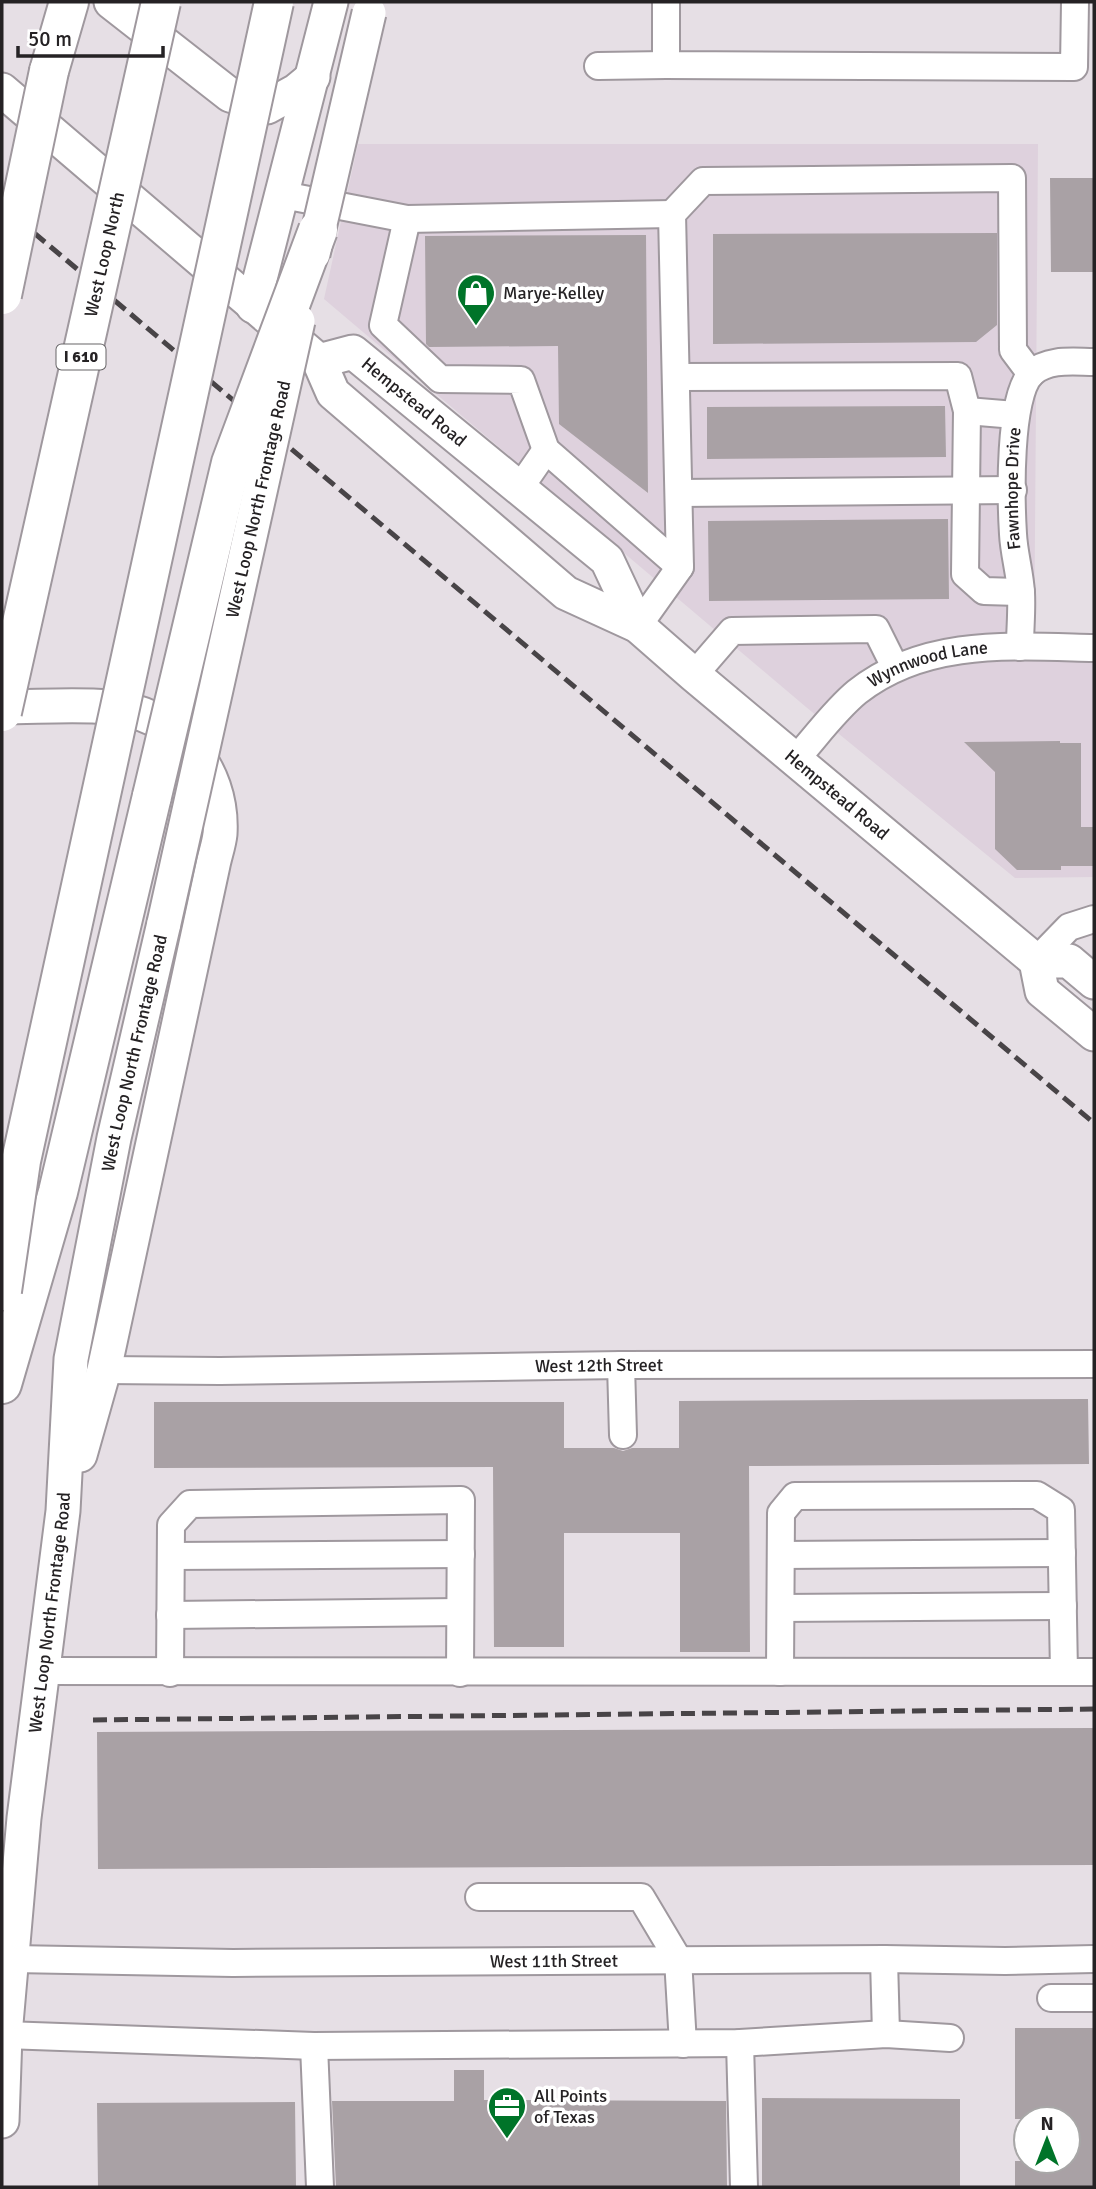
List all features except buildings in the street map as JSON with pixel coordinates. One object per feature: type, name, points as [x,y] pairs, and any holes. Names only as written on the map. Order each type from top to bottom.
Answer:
[{"type":"highway","points":[[49,71],[58,2]]},
{"type":"highway","points":[[2,295],[49,71],[69,2]]},
{"type":"highway","name":"West Loop North","points":[[2,709],[161,2]]},
{"type":"highway","points":[[2,1291],[21,1161],[274,2]]},
{"type":"highway","points":[[2,1384],[58,1192],[231,463],[318,230]]},
{"type":"main road","points":[[111,2],[230,95],[267,107],[296,91],[313,77]]},
{"type":"main road","points":[[253,306],[331,2]]},
{"type":"main road","name":"West Loop North Frontage Road","points":[[2,2121],[5,2035],[24,1818],[63,1511],[71,1359],[114,1138],[371,2]]},
{"type":"main road","name":"Hempstead Road","points":[[2,90],[319,361],[333,393],[566,593],[638,626],[1036,961]]},
{"type":"main road","name":"Hempstead Road","points":[[319,361],[353,352],[607,560],[638,626]]},
{"type":"main road","points":[[2,709],[111,707],[153,717],[188,741],[202,760],[214,787],[218,805],[220,834],[214,865],[104,1370],[63,1511]]},
{"type":"main road","points":[[1094,982],[1069,961],[1036,961],[1042,991],[1094,1034]]},
{"type":"street","points":[[666,2],[666,65]]},
{"type":"street","points":[[598,66],[1084,67],[1075,2]]},
{"type":"street","points":[[283,195],[407,219],[672,214],[704,181],[1012,178],[1013,351],[1031,374],[1052,363],[1094,362]]},
{"type":"street","points":[[638,626],[680,567],[672,214]]},
{"type":"street","points":[[407,219],[383,325],[440,379],[522,380],[546,450],[680,567]]},
{"type":"street","name":"Fawnhope Drive","points":[[1020,646],[1021,592],[1013,535],[1015,415],[1019,395],[1031,374]]},
{"type":"street","points":[[677,377],[958,376],[967,411],[965,574],[984,591],[1021,592]]},
{"type":"street","points":[[416,405],[440,379]]},
{"type":"street","points":[[967,411],[1015,415]]},
{"type":"street","points":[[519,489],[546,450]]},
{"type":"street","points":[[679,494],[1013,490]]},
{"type":"street","points":[[694,675],[732,631],[876,629],[895,667]]},
{"type":"street","name":"Wynnwood Lane","points":[[795,760],[855,694],[895,667],[957,649],[1020,646],[1094,648]]},
{"type":"street","points":[[1036,961],[1069,927],[1094,919]]},
{"type":"street","name":"West 12th Street","points":[[104,1370],[1094,1364]]},
{"type":"street","points":[[621,1365],[623,1435]]},
{"type":"street","points":[[780,1672],[781,1513],[795,1496],[1037,1495],[1061,1510],[1064,1672]]},
{"type":"street","points":[[170,1672],[171,1525],[190,1504],[461,1500],[460,1672]]},
{"type":"street","points":[[781,1555],[1062,1553]]},
{"type":"street","points":[[171,1556],[461,1554]]},
{"type":"street","points":[[781,1608],[1063,1606]]},
{"type":"street","points":[[170,1615],[460,1612]]},
{"type":"street","points":[[41,1671],[1094,1672]]},
{"type":"street","points":[[479,1897],[641,1897],[678,1959],[683,2044]]},
{"type":"street","name":"West 11th Street","points":[[13,1959],[233,1963],[1094,1959]]},
{"type":"street","points":[[884,1959],[886,2034]]},
{"type":"street","points":[[1051,1998],[1094,1998]]},
{"type":"street","points":[[5,2035],[314,2046],[740,2043],[886,2034],[950,2038]]},
{"type":"street","points":[[740,2043],[744,2187]]},
{"type":"street","points":[[314,2046],[320,2187]]},
{"type":"shaded area","points":[[358,144],[1038,144],[1034,661],[1094,662],[1094,877],[1015,878],[806,707],[324,299]]},
{"type":"railway","points":[[2,206],[1094,1123]]},
{"type":"railway","points":[[93,1720],[1094,1709]]},
{"type":"place","name":"Marye-Kelley","points":[[476,327]]},
{"type":"place","name":"All Points of Texas","points":[[507,2140]]}]
